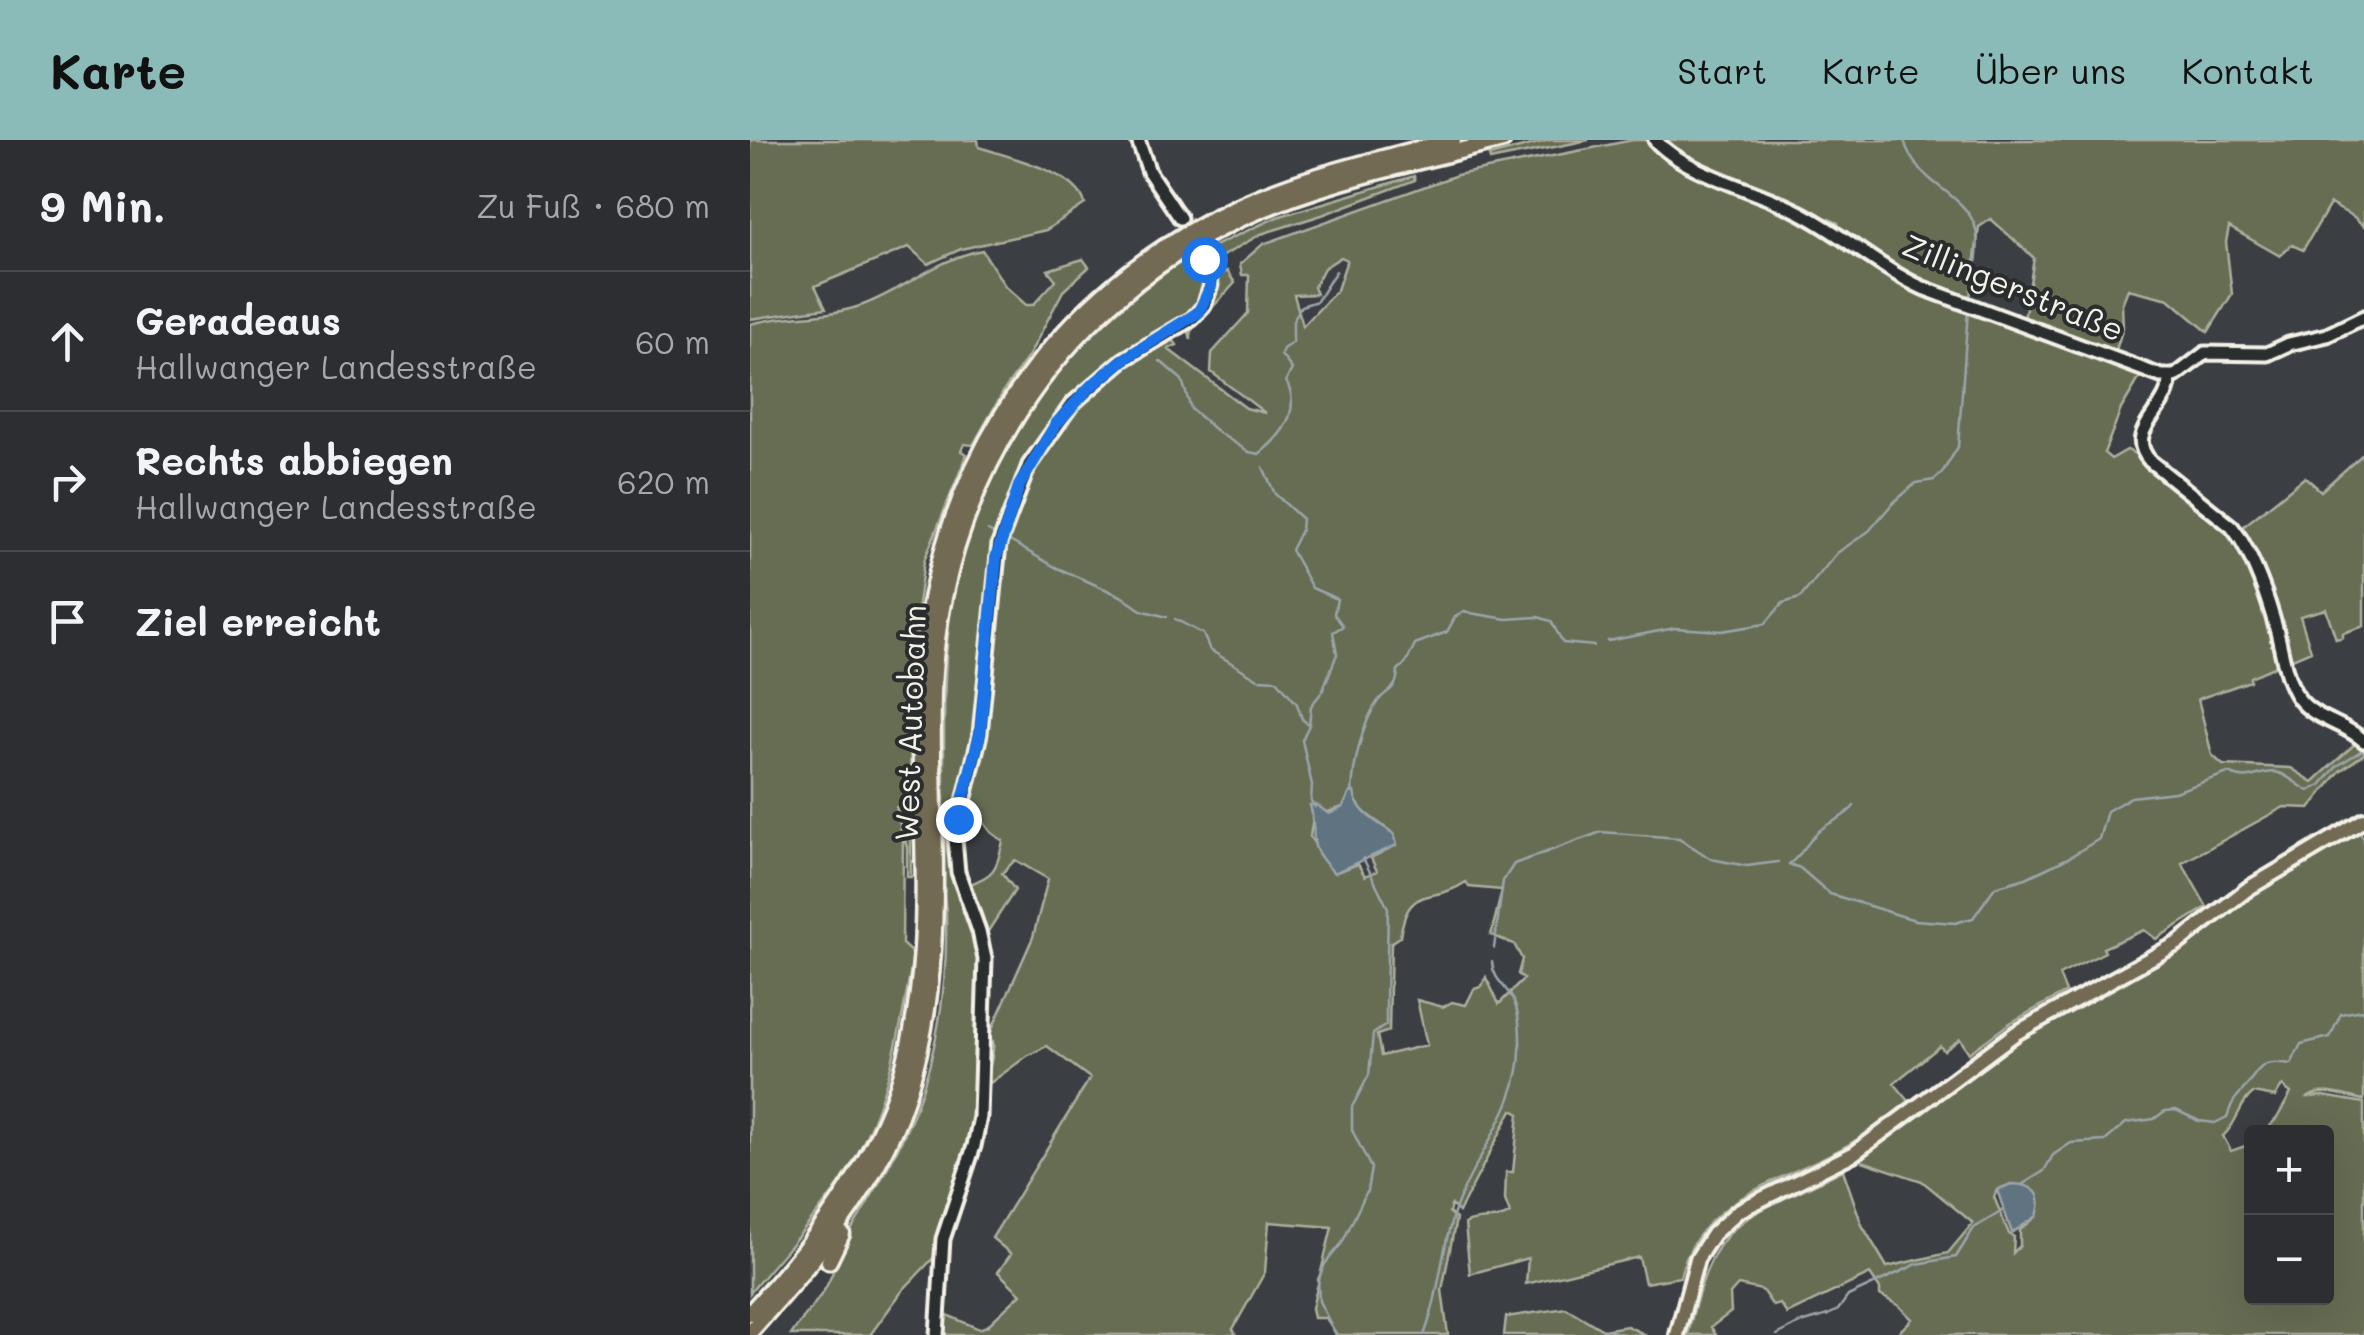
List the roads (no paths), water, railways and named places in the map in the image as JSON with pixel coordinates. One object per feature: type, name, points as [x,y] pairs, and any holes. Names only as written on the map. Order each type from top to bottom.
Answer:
[{"type":"highway","name":"West Autobahn","points":[[750,1313],[810,1244],[851,1185],[890,1108],[901,1075],[915,1010],[920,958],[920,711],[929,606],[951,520],[994,426],[1066,329],[1118,281],[1174,241],[1266,194],[1453,140]]},
{"type":"highway","name":"West Autobahn","points":[[750,1332],[816,1257],[848,1213],[900,1116],[923,1033],[934,936],[933,692],[944,590],[963,524],[1007,429],[1042,378],[1083,330],[1150,272],[1194,243],[1304,194],[1503,140]]},
{"type":"highway","points":[[829,1260],[848,1224],[848,1213]]},
{"type":"main road","points":[[1677,1335],[1697,1258],[1713,1234],[1738,1210],[1853,1154],[2016,1032],[2178,943],[2249,888],[2364,820]]},
{"type":"street","points":[[1138,140],[1145,164],[1180,218]]},
{"type":"street","name":"Zillingerstraße","points":[[1655,140],[1681,159],[1801,212],[1897,276],[2169,378]]},
{"type":"street","points":[[937,1335],[943,1240],[980,1117],[985,953],[958,872],[955,846],[980,734],[999,544],[1029,466],[1072,404],[1123,360],[1192,320],[1204,306],[1211,286],[1200,252]]},
{"type":"street","points":[[2364,317],[2327,335],[2288,344],[2268,354],[2206,353],[2169,378],[2170,390],[2140,440],[2140,448],[2150,460],[2232,527],[2240,538],[2276,629],[2285,669],[2300,700],[2364,741]]},
{"type":"water","points":[[1354,792],[1364,811],[1394,834],[1397,845],[1334,873],[1315,846],[1310,805],[1329,814],[1343,807]]},
{"type":"water","points":[[2011,1184],[2031,1188],[2039,1201],[2037,1216],[2012,1233],[1997,1190]]},
{"type":"waterway","points":[[1904,140],[1918,167],[1960,204],[1975,226],[1977,253],[1970,298]]},
{"type":"waterway","points":[[1160,361],[1182,380],[1191,409],[1219,433],[1259,454],[1282,431],[1291,413],[1286,381],[1292,369],[1281,355],[1293,342],[1293,321],[1301,306],[1317,301],[1336,271]]},
{"type":"waterway","points":[[1608,641],[1675,628],[1722,631],[1765,624],[1783,603],[1800,598],[1837,553],[1869,531],[1916,483],[1934,480],[1942,473],[1958,447],[1968,310]]},
{"type":"waterway","points":[[1263,467],[1275,494],[1302,519],[1291,550],[1312,588],[1337,599],[1334,614],[1343,626],[1333,632],[1337,654],[1322,692],[1311,706],[1302,740],[1315,807]]},
{"type":"waterway","points":[[988,531],[996,535]]},
{"type":"waterway","points":[[1008,540],[1055,567],[1121,596],[1141,610],[1167,617]]},
{"type":"waterway","points":[[1352,792],[1359,745],[1372,710],[1394,686],[1398,670],[1415,644],[1447,632],[1455,617],[1464,612],[1507,619],[1538,617],[1551,621],[1563,643],[1594,646]]},
{"type":"waterway","points":[[1175,619],[1203,634],[1210,650],[1258,679],[1277,680],[1309,725]]},
{"type":"waterway","points":[[1854,806],[1819,831],[1789,864],[1800,868],[1830,894],[1915,920],[1955,923],[1973,918],[1995,887],[2026,878],[2099,839],[2107,811],[2131,797],[2175,792],[2228,773],[2247,777],[2278,773],[2309,791],[2364,749]]},
{"type":"waterway","points":[[1494,948],[1503,881],[1514,864],[1601,832],[1679,838],[1711,859],[1747,866],[1778,862]]},
{"type":"waterway","points":[[1336,1335],[1319,1301],[1318,1279],[1342,1243],[1367,1191],[1371,1168],[1352,1130],[1352,1107],[1369,1075],[1373,1034],[1386,1025],[1388,908],[1363,858]]},
{"type":"waterway","points":[[1424,1335],[1458,1202],[1515,1083],[1520,1030],[1515,1005],[1495,974],[1492,962]]},
{"type":"waterway","points":[[2023,1184],[2044,1171],[2053,1155],[2071,1143],[2105,1141],[2126,1123],[2154,1119],[2165,1111],[2176,1110],[2199,1121],[2215,1123],[2227,1117],[2235,1100],[2262,1067],[2275,1062],[2291,1064],[2301,1044],[2330,1037],[2341,1014],[2361,1010],[2364,1013]]},
{"type":"waterway","points":[[1777,1335],[1838,1310],[1848,1296],[1917,1264],[1956,1257],[1974,1228],[2004,1210]]},
{"type":"waterway","points":[[1600,1335],[1611,1331],[1627,1335]]}]
